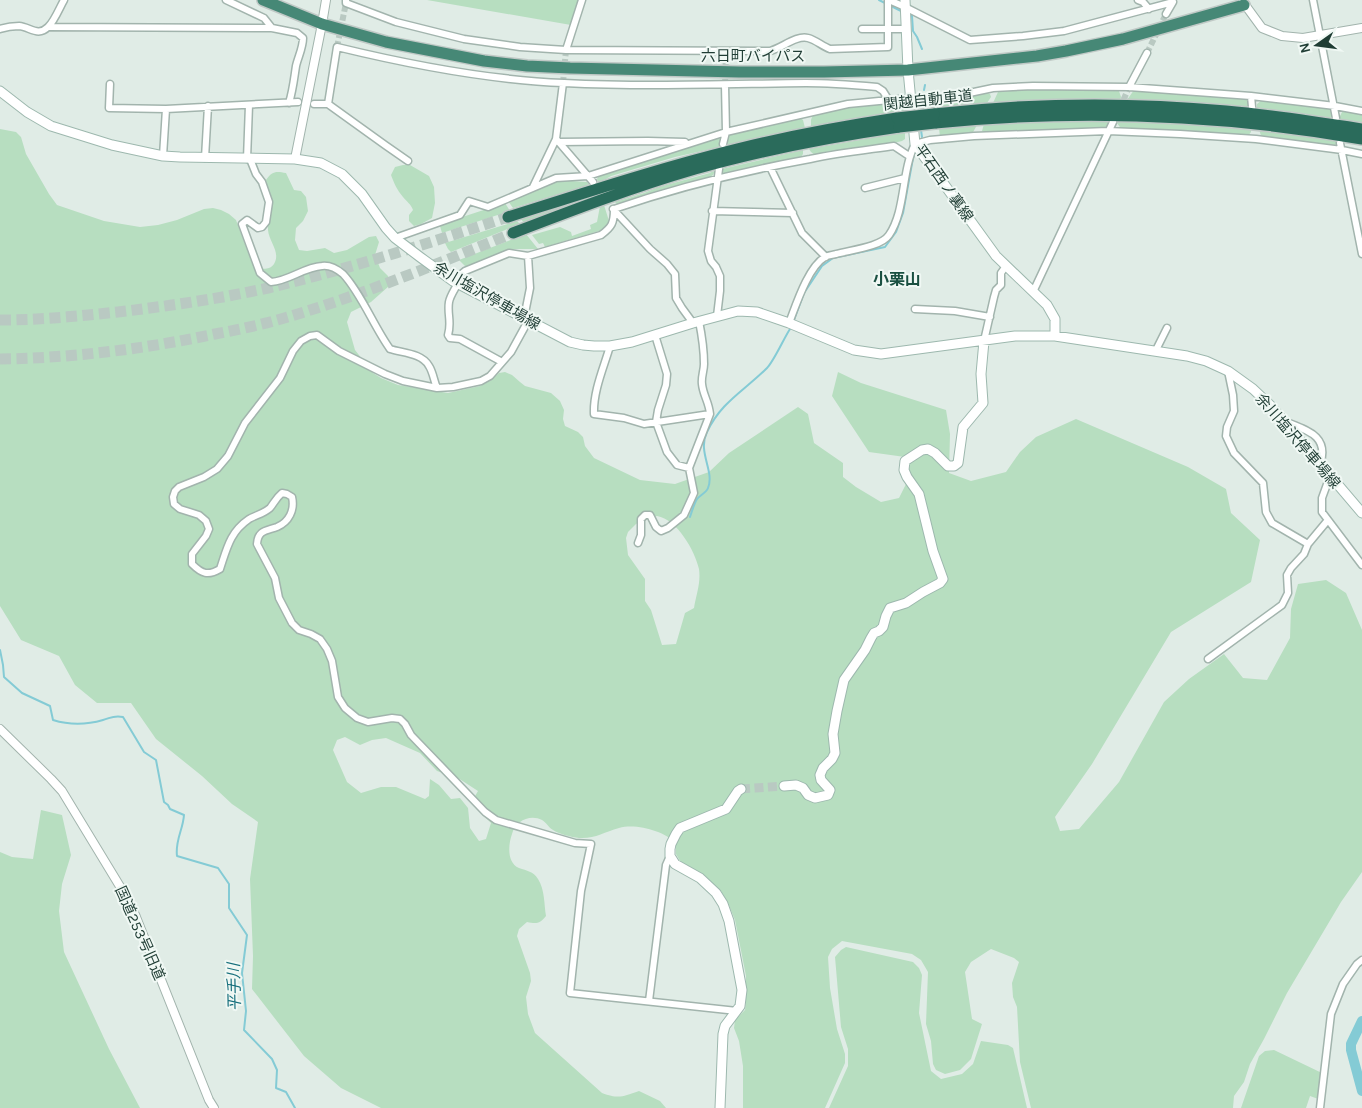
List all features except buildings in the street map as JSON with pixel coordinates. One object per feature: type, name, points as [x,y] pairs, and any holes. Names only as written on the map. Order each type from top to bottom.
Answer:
[{"type":"highway","name":"六日町バイパス","points":[[263,0],[322,24],[386,42],[484,60],[527,66],[739,72],[908,70],[1014,59],[1066,51],[1141,34],[1243,2]]},
{"type":"highway","name":"関越自動車道","points":[[934,119],[971,110],[1053,106],[1141,106],[1234,112],[1318,122],[1362,130]]},
{"type":"highway","name":"関越自動車道","points":[[508,217],[648,173],[739,148],[818,131],[934,119],[1052,115],[1140,115],[1224,120],[1362,138]]},
{"type":"highway","name":"関越自動車道","points":[[513,233],[585,205],[696,169],[898,123]]},
{"type":"main road","name":"平石西ノ裏線","points":[[905,3],[908,70],[915,144],[990,248],[1047,305],[1055,319],[1055,336]]},
{"type":"main road","name":"余川塩沢停車場線","points":[[0,91],[27,112],[50,126],[112,145],[163,156],[295,159],[321,162],[342,174],[362,194],[395,238],[456,282],[570,342],[583,345],[610,346],[632,342],[738,311],[757,312],[854,350],[881,354],[1015,336],[1055,336],[1156,350],[1206,361],[1228,371],[1253,389],[1271,406],[1362,512]]},
{"type":"main road","points":[[784,786],[796,785],[815,798],[828,795],[830,790],[821,780],[820,775],[835,753],[833,734],[844,680],[874,633],[883,627],[890,608],[906,603],[940,584],[943,579],[933,551],[919,494],[904,470],[905,461],[922,450],[928,449],[948,466],[954,466],[958,463],[963,427],[983,403],[981,374],[984,341]]},
{"type":"main road","points":[[720,1108],[723,1034],[725,1026],[740,1006],[742,990],[723,904],[716,893],[700,878],[675,864],[670,856],[670,849],[680,828],[726,809],[741,789]]},
{"type":"street","points":[[0,29],[20,26],[35,32],[42,32],[49,27],[64,0]]},
{"type":"street","points":[[226,0],[264,18],[272,28]]},
{"type":"street","points":[[295,159],[326,0]]},
{"type":"street","points":[[346,0],[346,3],[396,22],[464,39],[520,47],[566,50],[770,51],[800,38],[807,38],[830,49],[888,47],[888,0],[905,3],[970,40],[1064,31],[1173,1]]},
{"type":"street","points":[[566,50],[582,0]]},
{"type":"street","points":[[1138,0],[1143,2],[1149,9]]},
{"type":"street","points":[[1314,0],[1336,118]]},
{"type":"street","points":[[1166,14],[1173,1]]},
{"type":"street","points":[[1243,2],[1262,28],[1282,36],[1303,38],[1362,28]]},
{"type":"street","points":[[49,27],[272,28],[297,33],[302,38],[303,45],[289,103]]},
{"type":"street","points":[[862,28],[906,29]]},
{"type":"street","points":[[328,104],[337,47],[400,62],[487,76],[563,83],[725,85],[808,83],[878,87],[888,99]]},
{"type":"street","points":[[1129,87],[1147,53]]},
{"type":"street","points":[[533,187],[557,140],[563,83]]},
{"type":"street","points":[[110,84],[109,108],[166,109],[298,102]]},
{"type":"street","points":[[723,144],[726,132],[725,85]]},
{"type":"street","points":[[395,238],[460,215],[469,201],[488,207],[556,178],[588,176],[726,132],[848,104],[910,98],[936,100],[993,88],[1033,86],[1129,87],[1250,96],[1362,111]]},
{"type":"street","points":[[1250,96],[1252,107]]},
{"type":"street","points":[[249,104],[249,159],[262,182],[270,202],[266,222],[262,227],[258,228],[246,220],[242,224],[260,273],[271,282],[280,282],[316,267],[334,268],[342,274],[353,288],[390,349],[422,358],[428,363],[437,388]]},
{"type":"street","points":[[314,104],[328,104],[408,161]]},
{"type":"street","points":[[205,158],[208,106]]},
{"type":"street","points":[[163,156],[166,109]]},
{"type":"street","points":[[1033,292],[1113,122]]},
{"type":"street","points":[[1256,130],[1256,138]]},
{"type":"street","points":[[789,323],[804,284],[817,265],[826,257],[880,243],[889,236],[898,217],[909,156],[915,144],[930,140],[974,136],[1108,131],[1256,138],[1341,146],[1362,154]]},
{"type":"street","points":[[557,140],[691,142]]},
{"type":"street","points":[[557,140],[592,182]]},
{"type":"street","points":[[612,207],[717,178],[811,158],[894,146],[909,156]]},
{"type":"street","points":[[1341,146],[1362,254]]},
{"type":"street","points":[[770,167],[802,233],[826,257]]},
{"type":"street","points":[[717,316],[720,276],[711,261],[708,251],[719,169]]},
{"type":"street","points":[[865,188],[905,178]]},
{"type":"street","points":[[502,362],[460,340],[450,338],[448,335],[451,326],[448,313],[449,300],[456,282],[465,271],[509,253],[528,256],[601,235],[610,228],[614,219],[612,207]]},
{"type":"street","points":[[612,207],[675,274],[676,298],[682,308],[696,322],[704,343],[704,367],[701,378],[710,414],[689,468],[694,493],[684,515],[668,528],[661,531],[656,527],[650,515],[645,515],[641,520],[641,535],[638,543]]},
{"type":"street","points":[[712,211],[793,213]]},
{"type":"street","points":[[528,256],[530,288],[526,320],[511,352],[490,376],[482,381],[437,388],[403,381],[340,351],[317,335],[310,336],[302,341],[293,351],[280,378],[245,422],[228,456],[217,469],[175,490],[174,504],[180,509],[199,515],[206,520],[209,529],[192,554],[192,564],[204,573],[212,573],[220,569],[230,538],[239,526],[251,517],[263,513],[271,507],[276,498],[282,493],[292,497],[294,504],[288,520],[260,534],[257,544],[275,578],[279,598],[292,623],[299,630],[320,639],[327,649],[332,661],[338,697],[345,708],[357,718],[368,722],[392,718],[400,719],[411,735],[485,812],[496,820],[575,843],[591,844],[581,892],[570,992],[737,1011]]},
{"type":"street","points":[[984,341],[996,290],[1001,285],[1001,273],[1006,266]]},
{"type":"street","points":[[915,309],[990,317]]},
{"type":"street","points":[[1156,350],[1167,328]]},
{"type":"street","points":[[656,335],[667,374],[656,422],[668,452],[678,465],[689,468]]},
{"type":"street","points":[[610,346],[597,388],[594,414],[624,418],[644,424],[710,414]]},
{"type":"street","points":[[1228,371],[1234,410],[1227,427],[1226,436],[1234,453],[1263,483],[1266,512],[1272,523],[1308,544]]},
{"type":"street","points":[[1283,421],[1313,432],[1320,442],[1323,457],[1320,465]]},
{"type":"street","points":[[1330,476],[1322,498],[1322,512],[1362,565]]},
{"type":"street","points":[[1208,659],[1282,604],[1288,593],[1287,575],[1304,554],[1308,544],[1328,520]]},
{"type":"street","name":"国道253号旧道","points":[[0,729],[62,791],[127,898],[209,1100],[214,1108]]},
{"type":"street","points":[[649,1001],[666,865],[670,856]]},
{"type":"street","points":[[1320,1108],[1331,1014],[1343,984],[1362,960]]},
{"type":"green space","points":[[427,0],[578,0],[571,25]]},
{"type":"green space","points":[[1021,90],[1114,90],[1119,91],[1121,97],[1120,100],[993,103],[998,92]]},
{"type":"green space","points":[[1134,90],[1246,98],[1249,108],[1127,100]]},
{"type":"green space","points":[[985,92],[990,94],[991,97],[987,103],[940,107],[939,100]]},
{"type":"green space","points":[[1262,100],[1331,108],[1333,118],[1257,108],[1257,104]]},
{"type":"green space","points":[[901,101],[904,111],[811,127],[813,114]]},
{"type":"green space","points":[[1343,110],[1362,113],[1362,124],[1340,120]]},
{"type":"green space","points":[[800,117],[805,128],[727,145],[729,134]]},
{"type":"green space","points":[[1110,120],[1105,129],[985,133],[982,131],[984,124]]},
{"type":"green space","points":[[1118,120],[1251,128],[1251,132],[1248,136],[1122,130],[1117,123]]},
{"type":"green space","points":[[977,125],[972,134],[940,137],[939,128]]},
{"type":"green space","points":[[0,129],[16,132],[21,137],[26,154],[57,205],[104,221],[140,227],[177,220],[204,209],[213,208],[221,210],[236,220],[252,263],[256,268],[268,268],[276,260],[268,230],[272,202],[266,180],[274,172],[286,173],[294,190],[301,191],[306,197],[308,211],[303,221],[296,228],[295,240],[299,250],[307,251],[325,248],[334,253],[347,250],[369,237],[376,236],[379,242],[375,255],[380,268],[388,276],[389,286],[371,302],[351,312],[347,322],[355,350],[373,373],[398,385],[448,393],[480,386],[490,381],[499,373],[505,372],[512,375],[525,386],[551,393],[560,401],[564,410],[563,419],[565,426],[578,432],[583,437],[585,446],[594,458],[640,480],[675,484],[709,472],[729,453],[798,407],[808,414],[814,443],[843,463],[843,477],[881,502],[899,498],[906,484],[905,457],[869,452],[832,396],[838,372],[861,383],[946,410],[950,434],[949,473],[971,481],[1006,472],[1020,452],[1036,437],[1076,419],[1188,467],[1226,489],[1231,513],[1260,540],[1251,582],[1171,632],[1092,764],[1055,817],[1060,831],[1079,829],[1119,782],[1164,702],[1189,679],[1224,654],[1243,678],[1267,680],[1290,638],[1291,609],[1298,584],[1326,580],[1346,593],[1362,630],[1362,872],[1341,902],[1287,993],[1250,1064],[1244,1082],[1234,1096],[1233,1108],[1031,1108],[1020,1062],[1017,1007],[1013,997],[1012,983],[1019,962],[1014,958],[991,949],[971,962],[965,972],[972,1019],[982,1024],[971,1059],[960,1070],[945,1074],[936,1070],[933,1064],[931,1041],[926,1024],[928,972],[921,960],[912,954],[842,941],[832,949],[828,957],[830,988],[837,1029],[845,1054],[845,1063],[825,1108],[743,1108],[743,1066],[739,1041],[734,1028],[735,1020],[745,1010],[746,976],[735,920],[721,891],[700,873],[680,861],[676,854],[676,843],[657,832],[641,827],[626,827],[595,836],[579,838],[556,831],[537,818],[528,818],[516,825],[511,838],[509,853],[515,866],[536,876],[544,897],[546,916],[538,923],[527,922],[519,929],[517,936],[530,973],[531,981],[526,997],[528,1014],[535,1033],[602,1093],[620,1097],[639,1091],[660,1101],[666,1108],[381,1108],[341,1088],[304,1056],[252,989],[253,956],[250,879],[258,822],[232,804],[202,776],[156,739],[131,703],[97,703],[75,685],[59,656],[21,640],[0,606]],"holes":[[[657,516],[664,518],[678,529],[694,554],[699,569],[699,584],[694,608],[685,613],[676,644],[662,645],[651,610],[645,601],[645,579],[628,555],[626,538],[628,532],[643,520]],[[345,737],[360,745],[372,740],[386,738],[420,753],[437,771],[458,778],[478,791],[471,803],[491,823],[486,839],[479,841],[470,828],[468,808],[460,798],[451,799],[439,785],[430,779],[429,796],[425,799],[396,787],[381,787],[361,793],[347,782],[333,750],[337,740]]]},
{"type":"green space","points":[[1259,129],[1337,140],[1335,146],[1265,139],[1261,136]]},
{"type":"green space","points":[[905,132],[905,139],[898,142],[815,155],[809,149]]},
{"type":"green space","points":[[717,137],[721,140],[720,147],[675,157],[611,176],[598,182],[599,175]]},
{"type":"green space","points":[[803,150],[801,157],[725,174],[722,172],[722,169]]},
{"type":"green space","points":[[410,165],[429,176],[434,187],[435,203],[432,218],[414,226],[409,221],[409,215],[413,210],[399,192],[391,175],[395,167]]},
{"type":"green space","points":[[715,171],[710,177],[654,192],[622,204],[617,204],[614,201],[619,201]]},
{"type":"green space","points":[[556,180],[587,182],[589,185],[513,208],[508,201]]},
{"type":"green space","points":[[595,194],[597,196],[525,224],[520,218]]},
{"type":"green space","points":[[505,203],[510,211],[442,233],[441,224]]},
{"type":"green space","points":[[604,205],[609,221],[606,227],[599,231],[545,247],[543,243],[539,244],[532,235],[560,227],[571,232],[572,236],[591,229],[590,225],[597,222],[600,206]]},
{"type":"green space","points":[[517,221],[520,224],[451,252],[445,243]]},
{"type":"green space","points":[[526,234],[538,249],[509,249],[469,267],[466,267],[459,260]]},
{"type":"green space","points":[[41,810],[62,815],[71,855],[62,884],[59,911],[64,952],[109,1049],[140,1108],[0,1108],[0,852],[12,857],[33,859]]},
{"type":"green space","points":[[846,947],[913,962],[919,968],[922,975],[919,1013],[931,1071],[941,1079],[962,1074],[973,1064],[981,1041],[1008,1045],[1013,1048],[1027,1108],[829,1108],[848,1066],[848,1049],[841,1027],[835,957]]},
{"type":"green space","points":[[1274,1050],[1324,1074],[1321,1100],[1310,1096],[1306,1108],[1241,1108],[1259,1056],[1265,1051]]},
{"type":"waterway","points":[[879,0],[885,3]]},
{"type":"waterway","points":[[889,5],[903,12]]},
{"type":"waterway","points":[[910,15],[912,16],[913,31],[922,49]]},
{"type":"waterway","points":[[924,90],[925,85]]},
{"type":"waterway","points":[[921,130],[922,137]]},
{"type":"waterway","points":[[794,320],[804,293],[822,266],[833,258],[885,247],[896,232],[903,213],[915,153]]},
{"type":"waterway","points":[[690,517],[697,499],[707,490],[710,482],[704,447],[704,439],[707,432],[726,405],[770,365],[790,329]]},
{"type":"waterway","name":"平手川","points":[[0,650],[4,677],[22,693],[50,706],[53,720],[71,724],[84,724],[114,717],[123,717],[144,752],[156,760],[164,802],[170,809],[184,815],[177,845],[177,856],[218,868],[229,884],[229,908],[247,935],[242,973],[246,1011],[244,1030],[272,1059],[277,1070],[276,1088],[286,1092],[295,1108]]},
{"type":"waterway","points":[[1362,1021],[1351,1044],[1362,1091]]},
{"type":"tunnel","points":[[337,47],[346,3]]},
{"type":"tunnel","points":[[1147,53],[1166,14]]},
{"type":"tunnel","points":[[563,83],[566,50]]},
{"type":"tunnel","points":[[725,85],[726,51]]},
{"type":"tunnel","points":[[1120,108],[1129,87]]},
{"type":"tunnel","points":[[0,320],[44,319],[118,312],[249,292],[359,264],[508,217]]},
{"type":"tunnel","points":[[0,359],[81,355],[135,348],[265,323],[311,310],[369,290],[513,233]]},
{"type":"tunnel","points":[[741,789],[784,786]]},
{"type":"district","name":"小栗山","points":[[897,279]]}]
